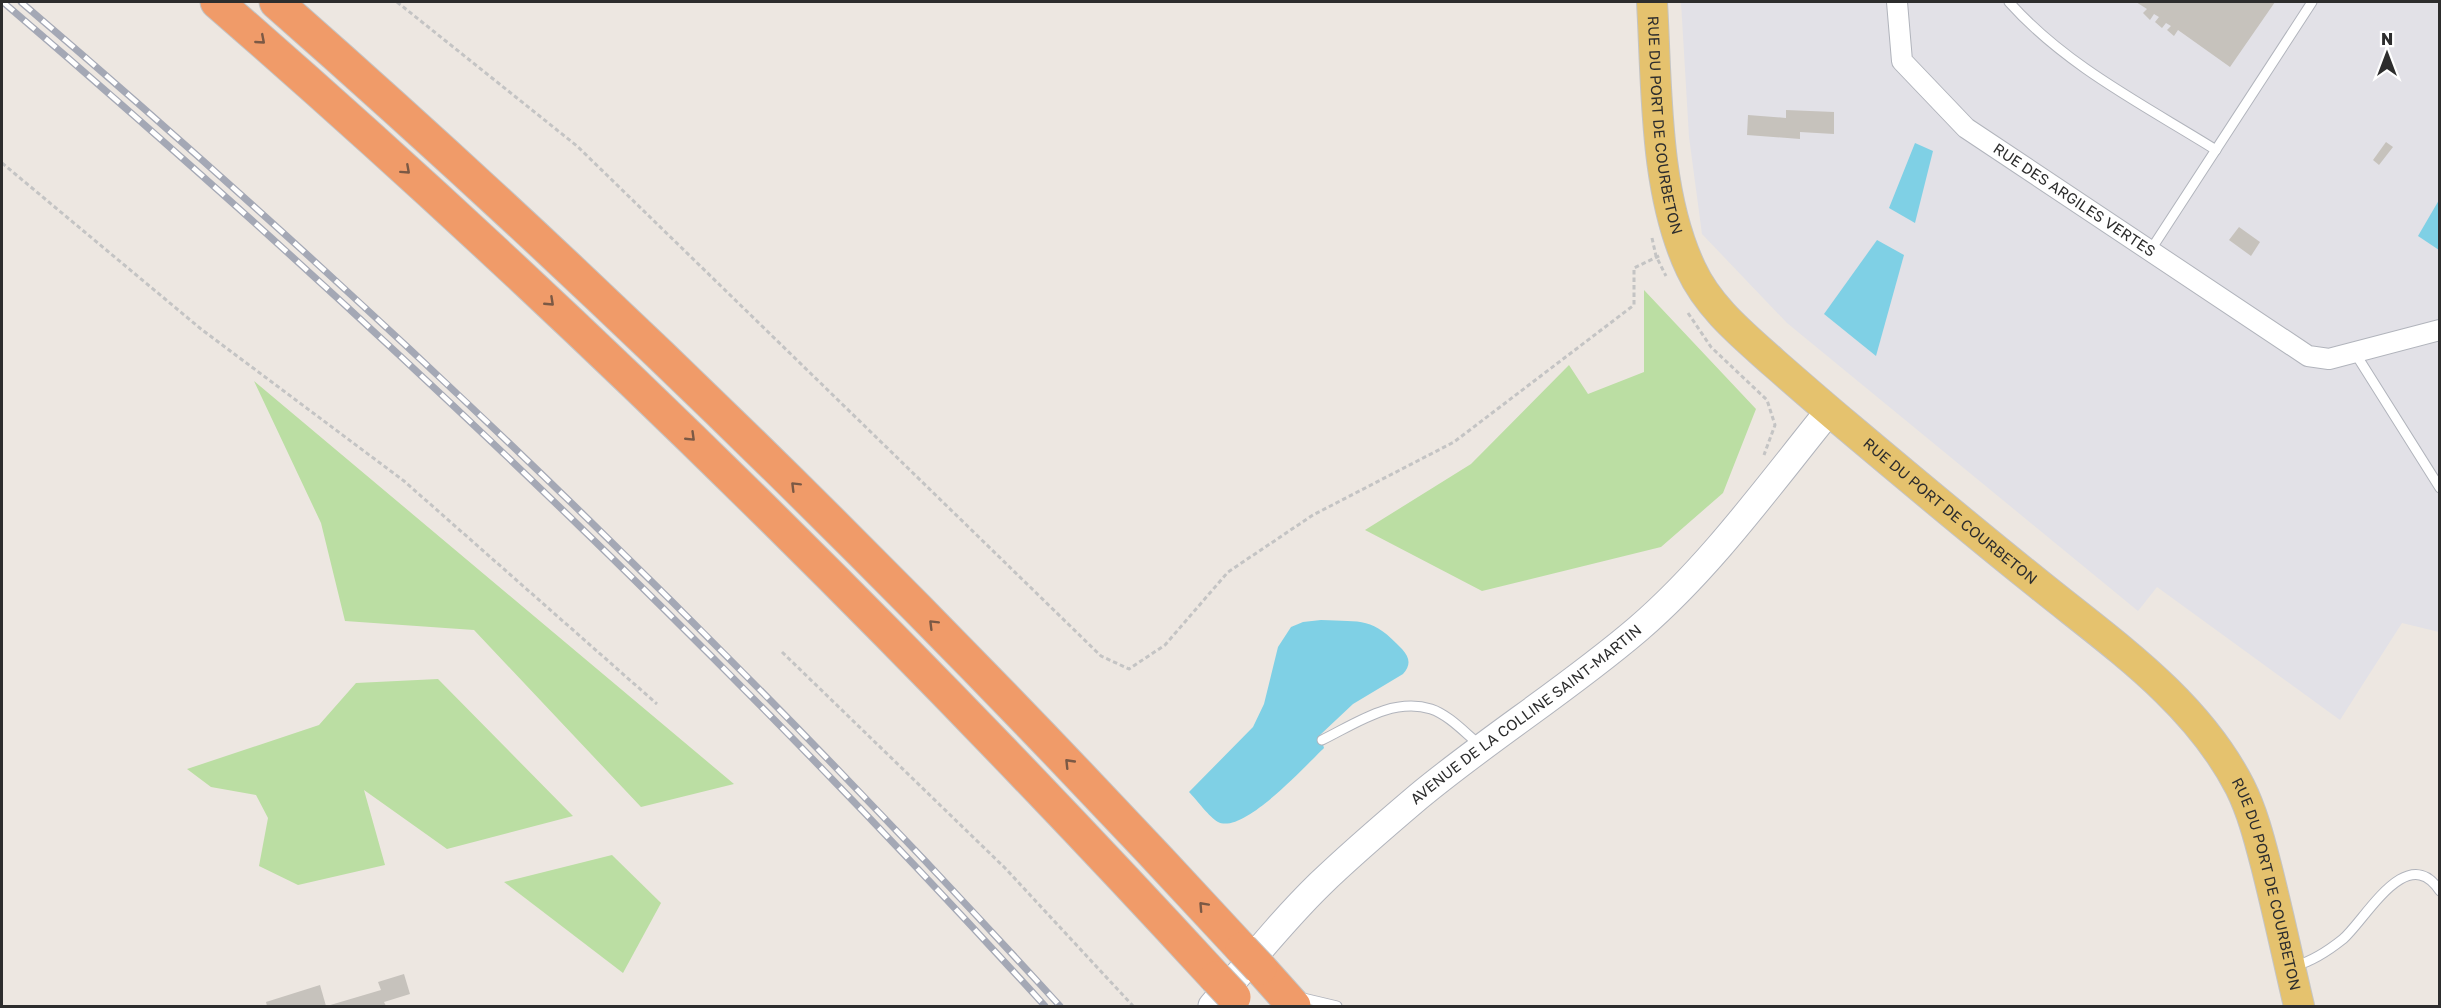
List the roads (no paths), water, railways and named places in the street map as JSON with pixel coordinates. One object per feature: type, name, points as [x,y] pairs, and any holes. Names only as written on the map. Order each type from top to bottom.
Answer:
[{"type":"highway","points":[[217,2],[477,234],[722,467],[1001,749],[1226,997]]},
{"type":"highway","points":[[276,2],[509,212],[750,440],[1031,723],[1288,1000]]},
{"type":"main road","name":"RUE DU PORT DE COURBETON","points":[[1652,2],[1668,201],[1682,248],[1700,287],[1732,326],[1829,411],[2132,660],[2181,705],[2204,730],[2241,789],[2253,819],[2271,885],[2298,1006]]},
{"type":"street","name":"RUE DES ARGILES VERTES","points":[[1897,2],[1902,61],[1966,128],[2308,356],[2329,359],[2355,352]]},
{"type":"street","points":[[2355,352],[2439,330]]},
{"type":"street","name":"AVENUE DE LA COLLINE SAINT-MARTIN","points":[[1226,997],[1274,932],[1320,884],[1419,796],[1607,654],[1639,628],[1671,597],[1738,524],[1829,411]]},
{"type":"lane","points":[[2009,2],[2077,64],[2216,150]]},
{"type":"lane","points":[[2150,251],[2312,2]]},
{"type":"lane","points":[[2355,352],[2439,488]]},
{"type":"lane","points":[[1322,740],[1388,708],[1412,706],[1432,710],[1482,747]]},
{"type":"lane","points":[[2290,967],[2311,962],[2344,938],[2395,881],[2415,874],[2425,877],[2439,891]]},
{"type":"lane","points":[[1288,1000],[1337,1006]]},
{"type":"water","points":[[1915,143],[1933,151],[1915,223],[1889,208]]},
{"type":"water","points":[[2439,200],[2439,250],[2418,236]]},
{"type":"water","points":[[1877,240],[1904,255],[1876,356],[1824,314]]},
{"type":"water","points":[[1321,620],[1366,623],[1383,631],[1405,652],[1408,658],[1407,668],[1403,674],[1353,704],[1320,735],[1324,748],[1274,796],[1243,818],[1229,823],[1218,822],[1189,792],[1253,727],[1264,704],[1278,647],[1291,627],[1303,622]]},
{"type":"railway","points":[[3,2],[275,241],[540,488],[797,743],[1045,1006]]},
{"type":"railway","points":[[21,2],[292,241],[556,488],[812,743],[1060,1006]]}]
